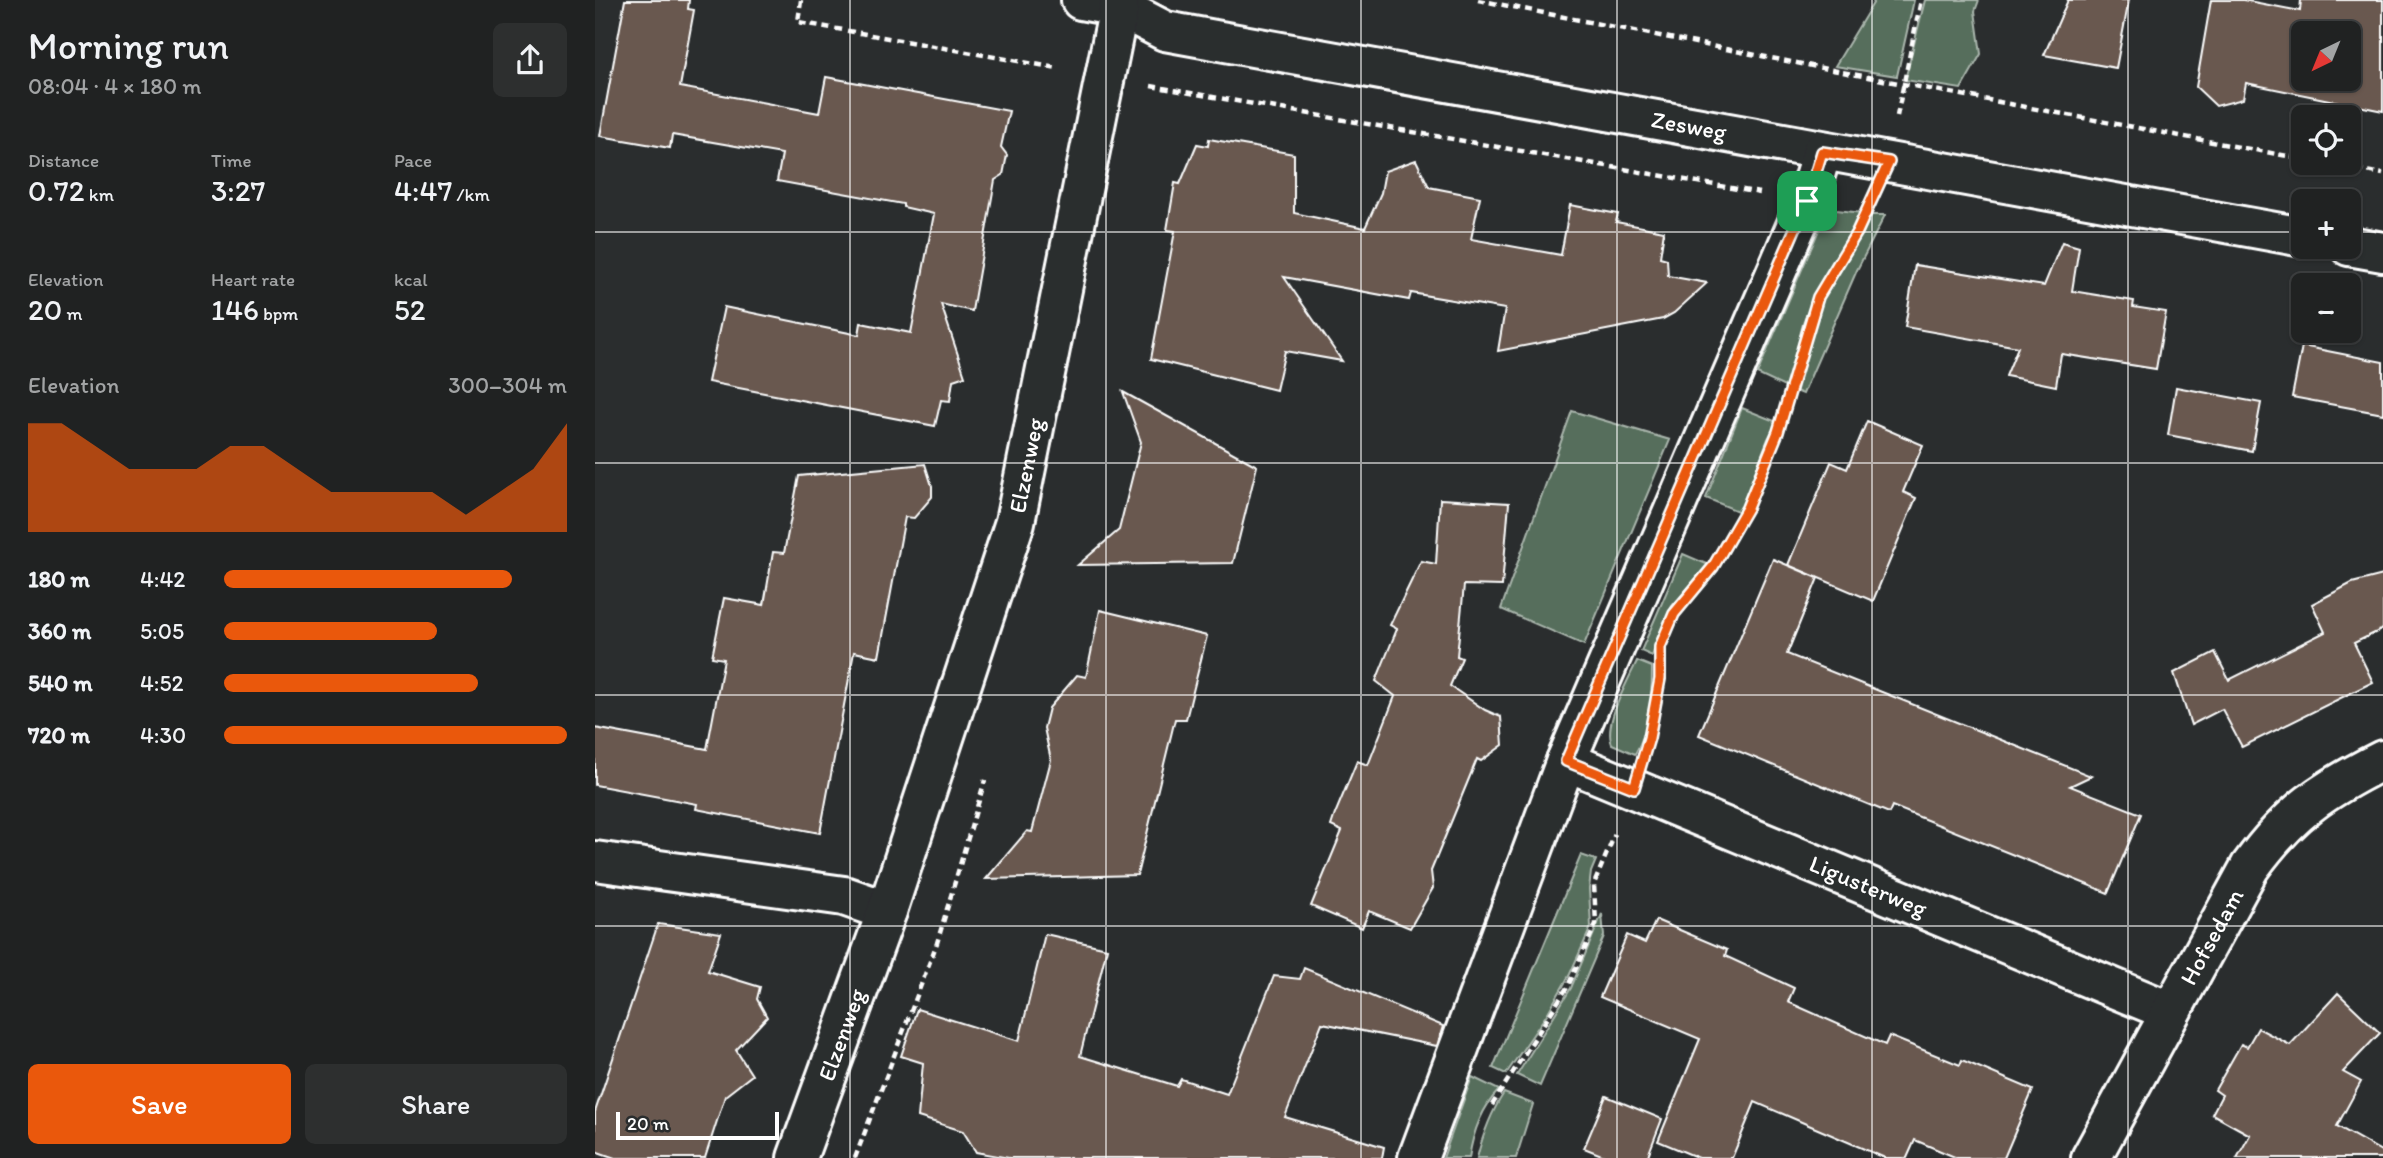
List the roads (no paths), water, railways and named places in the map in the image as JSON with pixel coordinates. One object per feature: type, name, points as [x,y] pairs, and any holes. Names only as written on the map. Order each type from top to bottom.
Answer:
[{"type":"street","name":"Zesweg","points":[[1081,0],[1119,7],[1165,31],[2291,235]]},
{"type":"street","name":"Elzenweg","points":[[797,1158],[887,911],[1015,522],[1119,7]]},
{"type":"street","points":[[1418,1158],[1566,761],[1807,201],[1822,152]]},
{"type":"street","points":[[2361,248],[2383,252]]},
{"type":"street","name":"Hofsedam","points":[[2091,1158],[2250,867],[2272,837],[2292,816],[2341,781],[2383,760]]},
{"type":"street","name":"Ligusterweg","points":[[1566,761],[2169,1011]]},
{"type":"street","points":[[595,861],[844,897],[887,911]]}]
